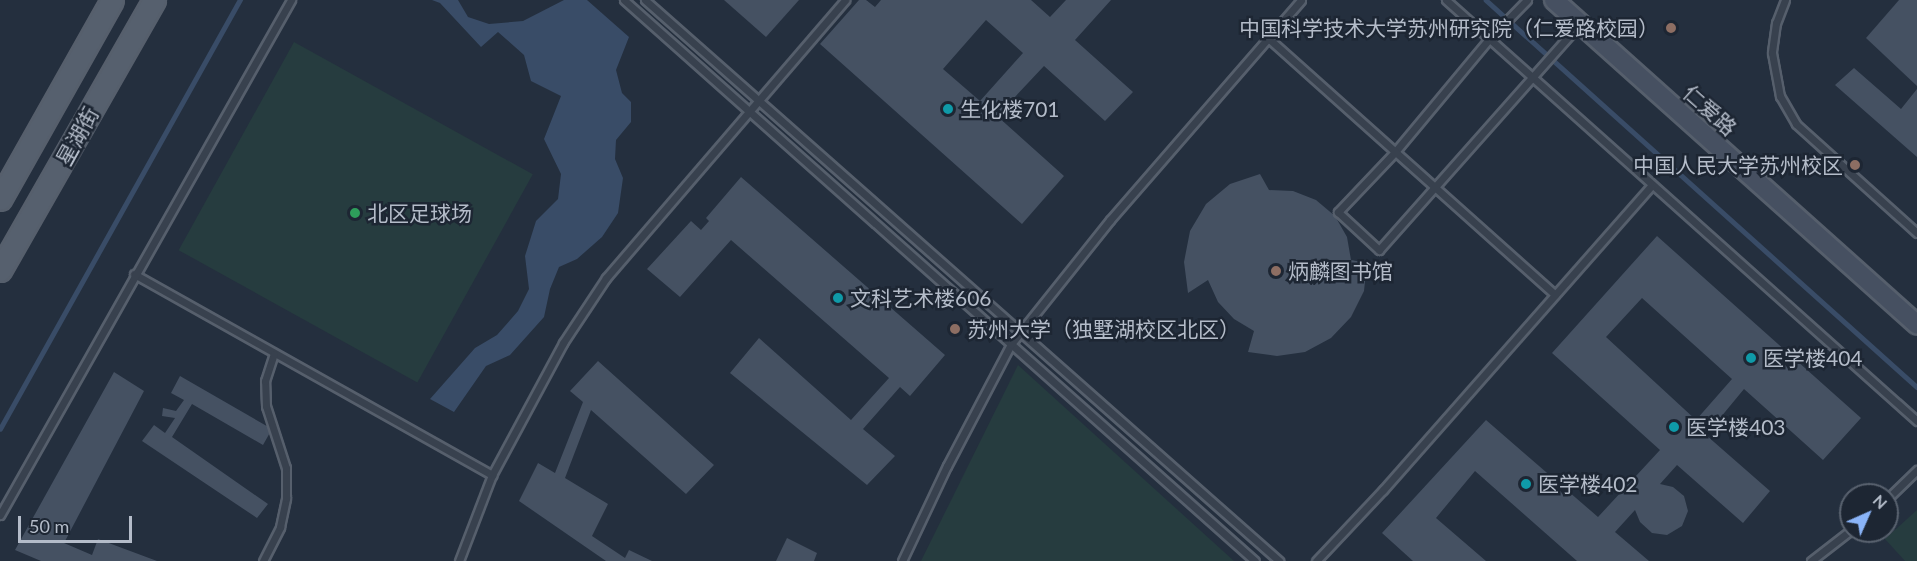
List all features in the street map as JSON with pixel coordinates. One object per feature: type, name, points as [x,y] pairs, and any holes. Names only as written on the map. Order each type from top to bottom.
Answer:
[{"type":"main road","name":"星湖街","points":[[0,199],[112,0]]},
{"type":"main road","name":"星湖街","points":[[0,270],[153,0]]},
{"type":"main road","name":"仁爱路","points":[[1554,0],[1917,324]]},
{"type":"lane","points":[[0,515],[134,274],[291,0]]},
{"type":"lane","points":[[624,0],[1255,561]]},
{"type":"lane","points":[[645,0],[1279,561]]},
{"type":"lane","points":[[459,561],[492,475],[563,343],[606,278],[663,210],[760,102],[845,0]]},
{"type":"lane","points":[[902,561],[946,466],[1011,344],[1110,220],[1301,0]]},
{"type":"lane","points":[[1446,0],[1651,186],[1917,421]]},
{"type":"lane","points":[[1527,0],[1489,39],[1395,152],[1338,212],[1378,250],[1530,77],[1580,24]]},
{"type":"lane","points":[[1785,0],[1776,23],[1772,53],[1780,96],[1796,124],[1917,233]]},
{"type":"lane","points":[[1268,38],[1555,295]]},
{"type":"lane","points":[[1316,561],[1383,490],[1651,186]]},
{"type":"lane","points":[[134,274],[492,475]]},
{"type":"lane","points":[[263,561],[280,527],[286,498],[286,468],[266,406],[265,381],[274,354]]},
{"type":"lane","points":[[1899,488],[1917,470]]},
{"type":"lane","points":[[1811,561],[1839,539]]},
{"type":"green space","name":"北区足球场","points":[[294,42],[533,174],[417,383],[179,250]]},
{"type":"green space","points":[[1018,365],[1234,561],[921,561]]},
{"type":"green space","points":[[1917,510],[1917,561],[1905,561],[1889,543],[1899,543],[1899,526]]},
{"type":"water","points":[[432,0],[458,0],[468,17],[489,24],[523,21],[564,0],[587,0],[629,37],[616,70],[622,93],[631,102],[631,122],[616,140],[615,159],[623,178],[618,213],[602,237],[577,259],[559,267],[550,289],[544,317],[510,355],[486,366],[454,412],[430,399],[475,348],[497,335],[518,311],[529,289],[525,256],[536,221],[558,199],[561,174],[544,139],[561,96],[531,81],[524,55],[498,32],[481,47],[440,3]]},
{"type":"building","points":[[724,0],[799,0],[766,37]]},
{"type":"building","name":"生化楼701","points":[[859,0],[866,0],[875,7],[881,0],[1031,0],[1050,17],[1066,0],[1111,0],[1075,40],[1133,92],[1105,121],[1044,66],[997,116],[1064,176],[1022,224],[820,44]],"holes":[[[986,20],[1023,53],[980,101],[943,69]]]},
{"type":"building","points":[[1899,0],[1917,0],[1917,86],[1866,38]]},
{"type":"building","points":[[1854,68],[1901,109],[1917,89],[1917,157],[1835,85]]},
{"type":"building","name":"炳麟图书馆","points":[[1260,174],[1269,190],[1293,191],[1316,200],[1335,216],[1347,237],[1351,260],[1367,263],[1364,291],[1351,317],[1331,338],[1305,352],[1277,356],[1248,352],[1254,331],[1234,319],[1218,302],[1208,280],[1188,293],[1184,262],[1190,231],[1206,204],[1230,184]]},
{"type":"building","points":[[741,177],[945,355],[910,396],[900,387],[863,429],[895,456],[867,485],[730,373],[759,338],[851,420],[889,378],[731,240],[680,297],[647,269],[691,221],[701,230],[709,221],[706,218]]},
{"type":"building","points":[[1657,236],[1861,418],[1823,460],[1744,389],[1706,435],[1770,491],[1743,523],[1677,465],[1660,484],[1673,487],[1684,496],[1688,511],[1682,526],[1667,535],[1652,533],[1640,522],[1635,510],[1615,532],[1649,561],[1577,561],[1475,471],[1436,518],[1486,561],[1413,561],[1382,533],[1486,420],[1598,517],[1660,450],[1552,353]],"holes":[[[1642,298],[1732,379],[1696,420],[1606,337]]]},
{"type":"building","points":[[598,361],[714,465],[686,494],[591,410],[565,478],[608,504],[592,536],[625,558],[629,550],[652,561],[606,561],[519,501],[538,463],[555,473],[583,402],[570,391]]},
{"type":"building","points":[[114,372],[144,391],[64,543],[92,555],[98,539],[157,561],[41,561],[15,550]]},
{"type":"building","points":[[180,376],[272,429],[263,445],[192,404],[172,437],[268,504],[257,518],[142,441],[154,425],[165,433],[175,418],[162,416],[163,408],[176,411],[184,400],[171,393]]},
{"type":"building","points":[[787,538],[817,553],[814,561],[776,561]]},
{"type":"waterway","points":[[0,429],[240,0]]},
{"type":"waterway","points":[[1486,0],[1917,387]]},
{"type":"place","name":"中国科学技术大学苏州研究院（仁爱路校园）","points":[[1671,28]]},
{"type":"place","name":"生化楼701","points":[[948,109]]},
{"type":"place","name":"中国人民大学苏州校区","points":[[1855,165]]},
{"type":"place","name":"北区足球场","points":[[355,213]]},
{"type":"place","name":"炳麟图书馆","points":[[1276,271]]},
{"type":"place","name":"文科艺术楼606","points":[[838,298]]},
{"type":"place","name":"苏州大学（独墅湖校区北区）","points":[[955,329]]},
{"type":"place","name":"医学楼404","points":[[1751,358]]},
{"type":"place","name":"医学楼403","points":[[1674,427]]},
{"type":"place","name":"医学楼402","points":[[1526,484]]}]
